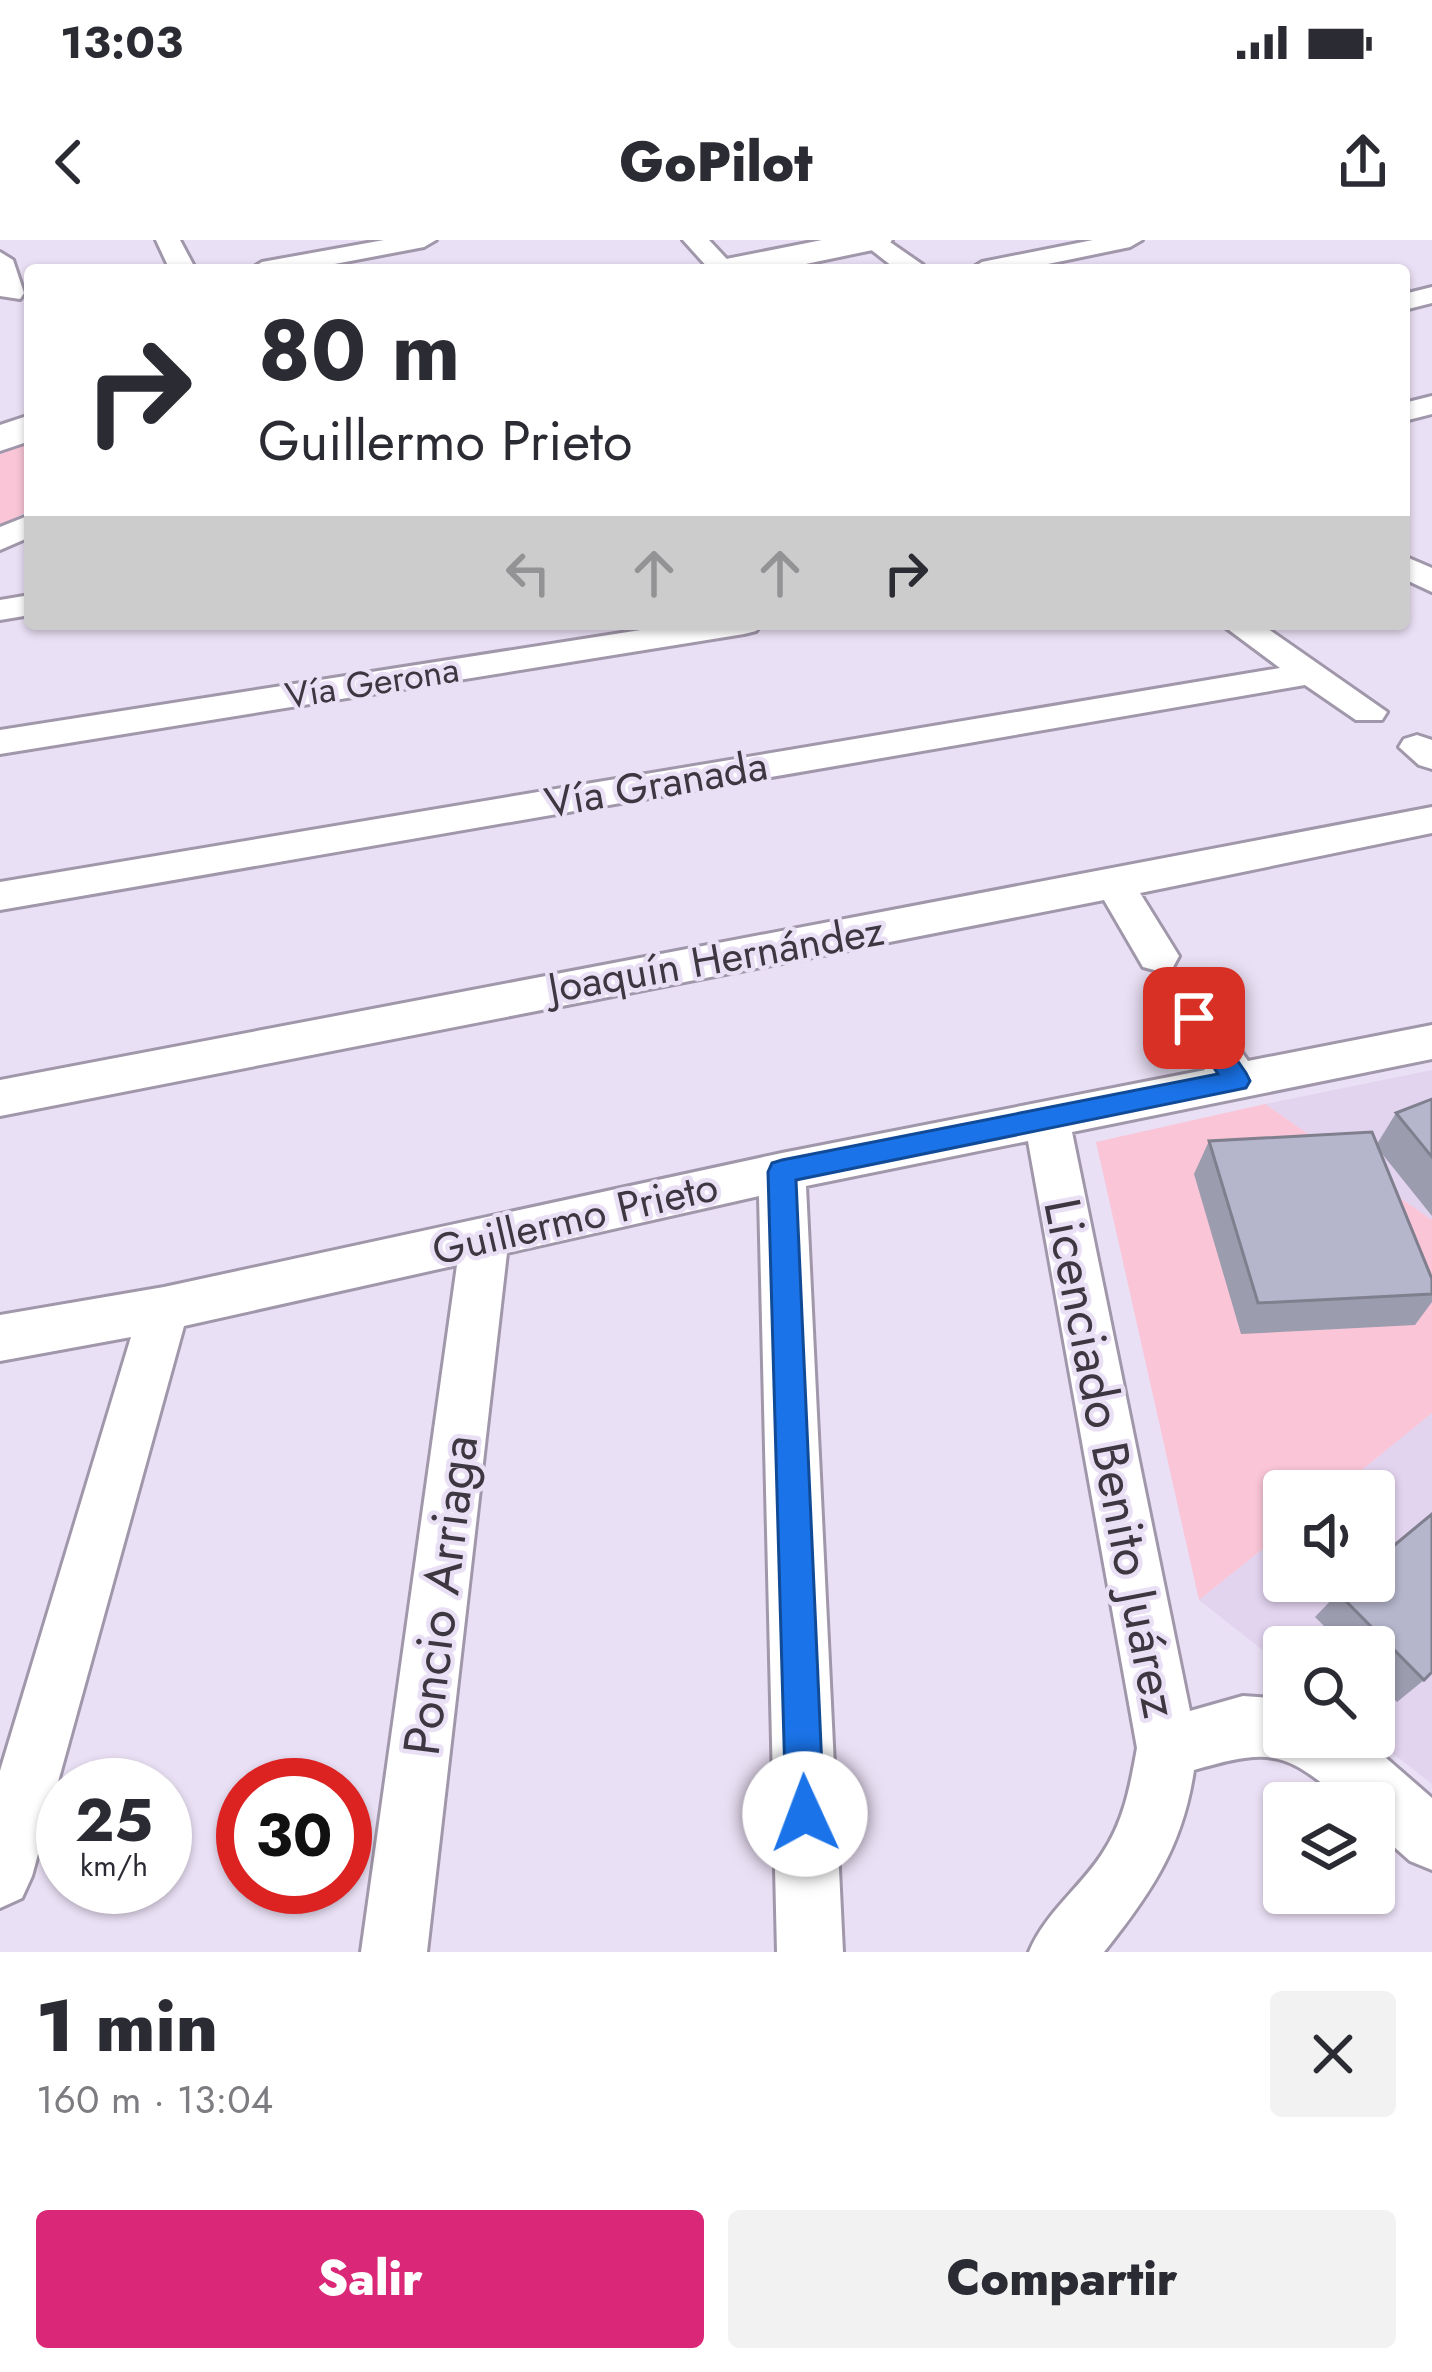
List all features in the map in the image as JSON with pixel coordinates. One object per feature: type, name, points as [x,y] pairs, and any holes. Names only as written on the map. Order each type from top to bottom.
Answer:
[{"type":"street","points":[[282,264],[337,247],[424,240]]},
{"type":"street","points":[[695,240],[718,264]]},
{"type":"street","points":[[754,264],[873,240],[906,264]]},
{"type":"street","points":[[1012,264],[1130,240]]},
{"type":"street","points":[[0,260],[14,293]]},
{"type":"street","points":[[1410,552],[1432,582]]},
{"type":"street","name":"Vía Gerona","points":[[0,742],[706,630]]},
{"type":"street","points":[[1247,630],[1369,712]]},
{"type":"street","name":"Vía Granada","points":[[0,896],[1312,673]]},
{"type":"street","name":"Joaquín Hernández","points":[[0,1098],[510,996],[1114,886],[1432,820]]},
{"type":"street","points":[[1114,886],[1157,956]]},
{"type":"street","points":[[1194,1018],[1237,1081]]},
{"type":"street","name":"Guillermo Prieto","points":[[0,1339],[164,1309],[782,1172],[1432,1042]]},
{"type":"street","name":"Licenciado Benito Juárez","points":[[1047,1120],[1167,1748],[1243,1726],[1263,1727]]},
{"type":"street","points":[[782,1172],[810,1952]]},
{"type":"street","name":"Poncio Arriaga","points":[[394,1952],[485,1238]]},
{"type":"street","points":[[0,1876],[164,1309]]},
{"type":"street","points":[[1062,1952],[1124,1877],[1156,1817],[1167,1748]]},
{"type":"street","points":[[1340,1758],[1432,1839]]},
{"type":"shaded area","points":[[24,444],[24,513],[0,526],[0,454]]},
{"type":"shaded area","points":[[1432,1070],[1432,1220],[1265,1104]]},
{"type":"shaded area","points":[[1265,1104],[1432,1220],[1432,1413],[1362,1470],[1263,1470],[1263,1549],[1199,1600],[1096,1142]]},
{"type":"shaded area","points":[[1432,1413],[1432,1784],[1395,1755],[1395,1626],[1263,1626],[1263,1650],[1199,1600],[1263,1549],[1263,1602],[1395,1602],[1395,1470],[1362,1470]]},
{"type":"building","points":[[1432,1099],[1432,1157],[1396,1113]]},
{"type":"building","points":[[1372,1132],[1432,1279],[1432,1294],[1258,1303],[1209,1141]]},
{"type":"building","points":[[1432,1514],[1432,1672],[1424,1680],[1395,1651],[1395,1626],[1371,1626],[1347,1602],[1395,1602],[1395,1545]]},
{"type":"route","points":[[805,1814],[782,1172],[1237,1081],[1194,1018]]}]
